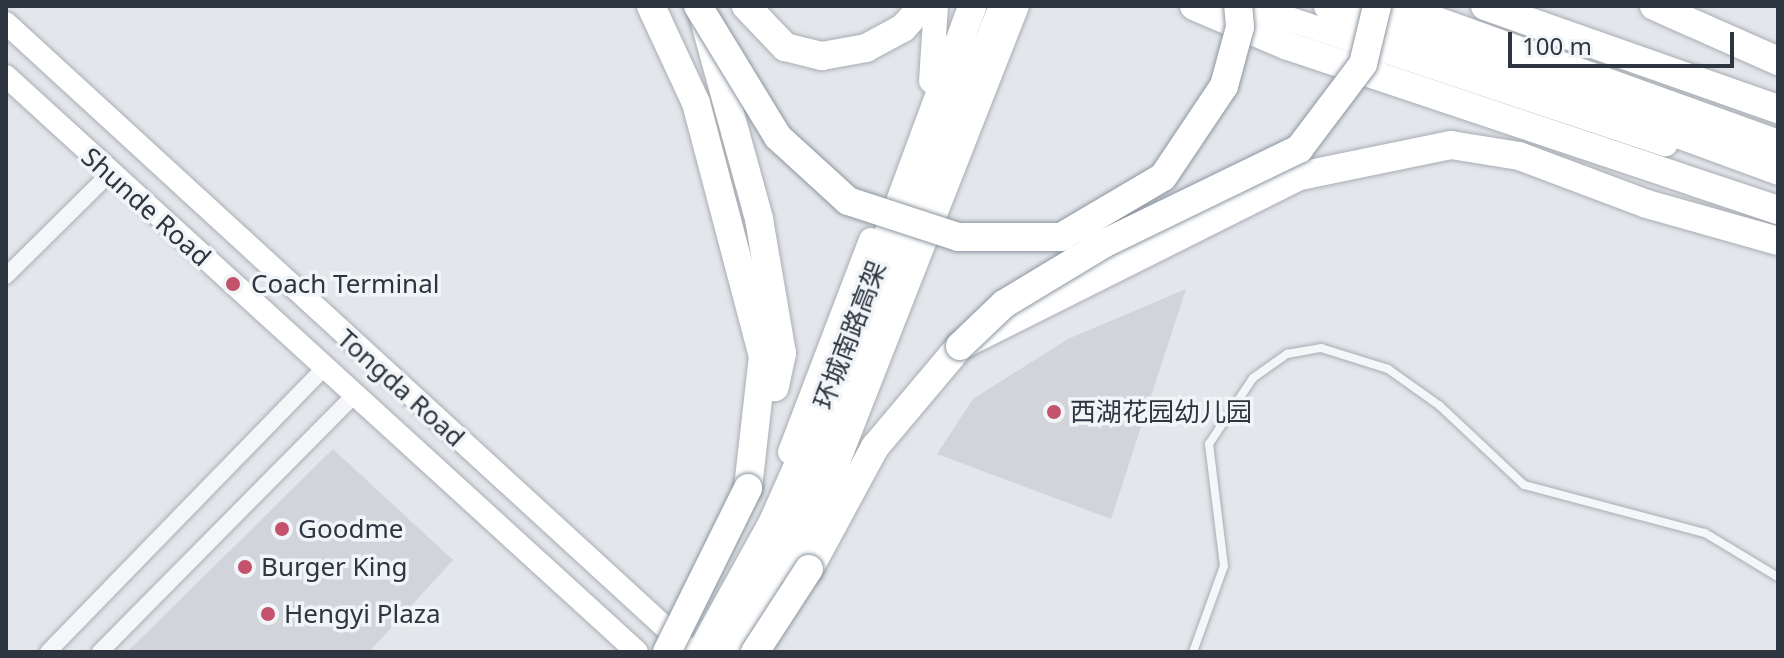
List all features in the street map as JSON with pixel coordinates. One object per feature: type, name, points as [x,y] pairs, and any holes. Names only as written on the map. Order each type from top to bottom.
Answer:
[{"type":"highway","points":[[651,6],[696,103],[763,356],[748,488]]},
{"type":"highway","points":[[698,6],[778,137],[848,201],[958,237],[1061,237],[1163,177],[1224,86],[1240,27],[1238,6]]},
{"type":"highway","points":[[688,652],[748,488],[782,353],[759,219],[704,6]]},
{"type":"highway","points":[[746,6],[785,47],[822,56],[866,48],[903,28],[923,6]]},
{"type":"highway","name":"环城南路高架","points":[[688,652],[772,524],[824,407],[972,6]]},
{"type":"highway","name":"环城南路高架","points":[[731,652],[798,521],[1003,6]]},
{"type":"highway","points":[[1194,6],[1427,92],[1778,210]]},
{"type":"highway","points":[[1328,6],[1778,171]]},
{"type":"highway","points":[[755,652],[875,447],[960,346],[1004,304],[1105,243],[1299,149],[1363,64],[1377,6]]},
{"type":"highway","points":[[1395,6],[1778,144]]},
{"type":"highway","points":[[1485,6],[1778,109]]},
{"type":"highway","points":[[1664,10],[1778,61]]},
{"type":"highway","points":[[960,346],[1300,176],[1451,145],[1519,156],[1647,204],[1778,241]]},
{"type":"main road","points":[[931,81],[936,6]]},
{"type":"main road","points":[[688,652],[767,513],[960,6]]},
{"type":"main road","points":[[763,652],[1017,6]]},
{"type":"main road","points":[[1250,6],[1778,181]]},
{"type":"main road","points":[[1432,6],[1778,129]]},
{"type":"street","name":"Tongda Road","points":[[6,23],[688,652]]},
{"type":"street","name":"Shunde Road","points":[[6,76],[108,175],[356,393],[637,652]]},
{"type":"street","points":[[6,276],[108,175]]},
{"type":"street","points":[[48,652],[326,366]]},
{"type":"street","points":[[100,652],[356,393]]},
{"type":"lane","points":[[1193,652],[1224,566],[1209,444],[1253,378],[1287,354],[1321,348],[1388,369],[1440,406],[1524,485],[1705,533],[1778,577]]},
{"type":"shaded area","name":"西湖花园幼儿园","points":[[1186,289],[1111,519],[937,454],[973,399],[1068,339]]},
{"type":"shaded area","points":[[333,449],[453,560],[369,652],[127,652]]},
{"type":"place","name":"Coach Terminal","points":[[233,284]]},
{"type":"place","name":"西湖花园幼儿园","points":[[1054,412]]},
{"type":"place","name":"Goodme","points":[[282,529]]},
{"type":"place","name":"Burger King","points":[[245,567]]},
{"type":"place","name":"Hengyi Plaza","points":[[268,614]]}]
